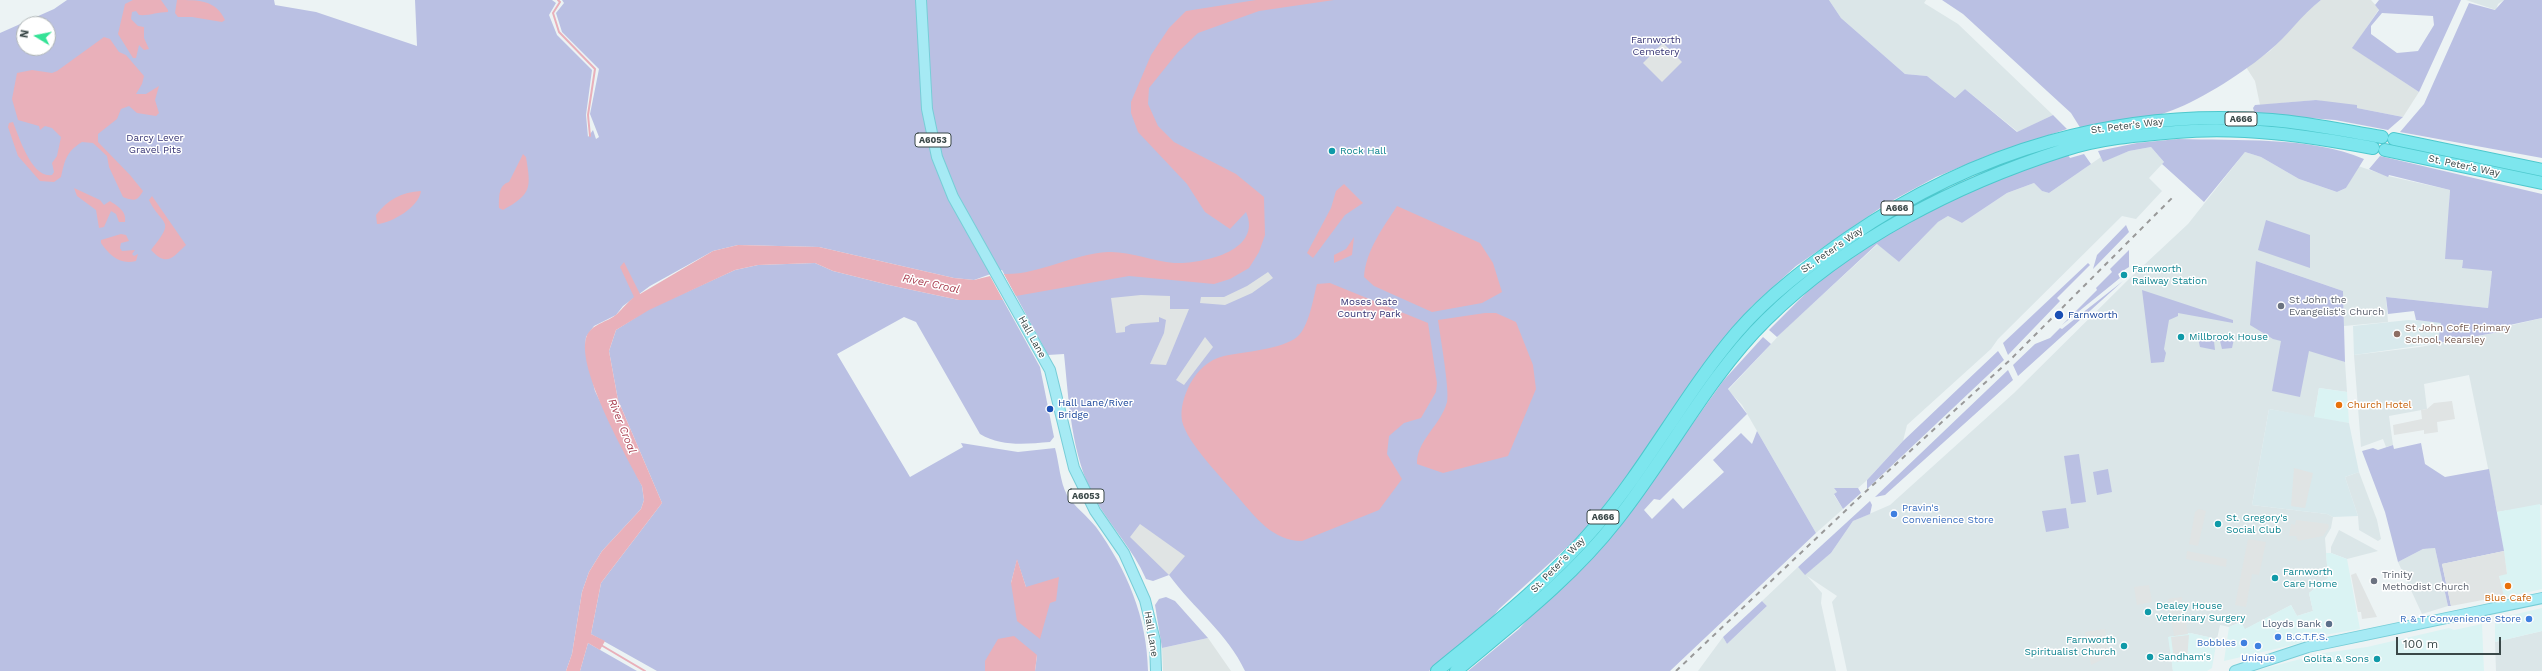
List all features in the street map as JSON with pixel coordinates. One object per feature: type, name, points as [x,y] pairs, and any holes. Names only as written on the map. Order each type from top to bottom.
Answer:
[{"type":"highway","name":"St. Peter's Way","points":[[1437,671],[1522,602],[1560,567],[1597,525],[1631,482],[1700,381],[1736,333],[1757,310],[1799,272],[1877,218],[1953,178],[2013,153],[2056,138],[2098,128],[2182,119],[2235,118],[2274,120],[2382,137]]},
{"type":"highway","name":"St. Peter's Way","points":[[1456,671],[1562,580],[1616,521],[1746,342],[1766,319],[1811,281],[1886,228],[1953,192],[2064,150],[2105,140],[2178,132],[2220,130],[2304,136],[2379,149],[2542,183]]},
{"type":"highway","name":"St. Peter's Way","points":[[2394,139],[2491,160]]},
{"type":"highway","points":[[2491,160],[2542,166]]},
{"type":"highway","points":[[2491,160],[2542,170]]},
{"type":"highway","name":"A666","points":[[2489,172],[2542,187]]},
{"type":"main road","name":"Hall Lane","points":[[921,0],[927,109],[937,157],[953,197],[1050,370],[1074,468],[1095,511],[1124,554],[1145,600],[1155,641],[1156,671]]},
{"type":"main road","points":[[2235,671],[2290,652],[2542,598]]},
{"type":"shaded area","points":[[1829,0],[1926,0],[1924,3],[1958,24],[2053,115],[2018,132],[1965,89],[1955,98],[1927,76],[1905,74],[1841,18]]},
{"type":"shaded area","points":[[2321,0],[2371,0],[2379,9],[2353,48],[2419,92],[2403,117],[2316,100],[2260,105],[2255,81],[2246,67],[2270,51],[2307,11]]},
{"type":"shaded area","points":[[2466,0],[2504,0],[2498,4],[2496,10]]},
{"type":"shaded area","points":[[1663,43],[1682,62],[1662,82],[1643,63]]},
{"type":"shaded area","points":[[2151,147],[2164,162],[2149,178],[2162,191],[2136,219],[2122,216],[1998,339],[1991,349],[1907,425],[1903,441],[1865,482],[1858,488],[1834,488],[1837,492],[1834,495],[1843,509],[1816,533],[1742,405],[1728,390],[1785,329],[1878,244],[1899,262],[1938,222],[1948,216],[1962,223],[2007,193],[2034,183],[2042,191],[2049,193],[2101,157],[2103,161],[2129,151]]},
{"type":"shaded area","points":[[2245,152],[2261,157],[2299,179],[2337,192],[2346,188],[2358,166],[2388,176],[2450,190],[2449,205],[2463,260],[2462,267],[2492,271],[2488,308],[2386,297],[2388,322],[2344,326],[2343,291],[2256,261],[2281,340],[2345,362],[2347,392],[2319,388],[2314,418],[2269,409],[2252,505],[2327,514],[2333,517],[2331,528],[2325,538],[2328,578],[2309,593],[2313,611],[2297,616],[2291,605],[2244,630],[2241,622],[2229,627],[2220,625],[2217,639],[2190,633],[2169,637],[2173,671],[1847,671],[1832,602],[1837,596],[1807,576],[1822,593],[1821,603],[1836,671],[1698,671],[1723,637],[1727,644],[1767,606],[1762,601],[1798,567],[1805,574],[1831,553],[1853,521],[1890,505],[2014,393],[2130,278],[2188,224]]},
{"type":"shaded area","points":[[1268,272],[1273,278],[1252,293],[1225,305],[1200,303],[1201,297],[1224,297],[1247,286]]},
{"type":"shaded area","points":[[1141,295],[1170,296],[1170,309],[1189,309],[1166,365],[1150,364],[1164,333],[1166,320],[1159,317],[1159,322],[1131,324],[1125,327],[1125,332],[1116,333],[1111,298]]},
{"type":"shaded area","points":[[2542,318],[2542,505],[2497,512],[2469,375],[2424,384],[2427,409],[2389,416],[2393,445],[2386,447],[2383,439],[2361,447],[2354,355],[2420,347],[2505,331],[2504,327]]},
{"type":"shaded area","name":"St John CofE Primary School, Kearsley","points":[[2408,320],[2442,322],[2438,343],[2354,355],[2353,326]]},
{"type":"shaded area","points":[[1205,337],[1213,347],[1184,385],[1176,380]]},
{"type":"shaded area","points":[[2319,388],[2347,392],[2349,423],[2314,418]]},
{"type":"shaded area","points":[[2452,401],[2455,419],[2437,422],[2438,432],[2424,434],[2424,430],[2394,435],[2393,425],[2422,419],[2421,410],[2427,409],[2434,403]]},
{"type":"shaded area","points":[[2269,409],[2349,423],[2359,472],[2345,477],[2358,516],[2333,517],[2327,514],[2252,505]]},
{"type":"shaded area","points":[[2294,468],[2313,473],[2305,508],[2291,506]]},
{"type":"shaded area","points":[[2359,472],[2377,520],[2381,539],[2378,541],[2359,530],[2358,516],[2345,477]]},
{"type":"shaded area","points":[[2540,504],[2542,589],[2504,598],[2499,575],[2507,573],[2497,512]]},
{"type":"shaded area","points":[[2199,509],[2206,511],[2198,546],[2189,544],[2195,512]]},
{"type":"shaded area","points":[[2296,520],[2328,524],[2329,527],[2323,536],[2298,541],[2296,536],[2289,536],[2291,524],[2295,525]]},
{"type":"shaded area","points":[[1140,524],[1185,556],[1169,575],[1130,537]]},
{"type":"shaded area","points":[[2339,530],[2378,551],[2347,559],[2331,553],[2331,547]]},
{"type":"shaded area","points":[[2248,539],[2266,542],[2259,575],[2252,574],[2246,607],[2235,605]]},
{"type":"shaded area","points":[[2435,548],[2448,606],[2422,614],[2398,562],[2423,549]]},
{"type":"shaded area","points":[[2187,551],[2227,559],[2226,567],[2186,559]]},
{"type":"shaded area","points":[[2504,551],[2507,574],[2499,576],[2504,596],[2451,606],[2442,564]]},
{"type":"shaded area","points":[[2326,553],[2331,553],[2347,559],[2360,629],[2318,636],[2301,643],[2224,661],[2229,627],[2241,622],[2245,629],[2291,605],[2297,616],[2313,611],[2309,593],[2328,578]]},
{"type":"shaded area","points":[[2356,573],[2377,617],[2362,619],[2361,612],[2358,612],[2351,575]]},
{"type":"shaded area","points":[[2149,585],[2152,602],[2137,605],[2134,587]]},
{"type":"shaded area","points":[[2182,597],[2188,634],[2174,636],[2168,599]]},
{"type":"shaded area","points":[[2542,608],[2542,631],[2495,642],[2495,619]]},
{"type":"shaded area","points":[[2482,624],[2484,671],[2254,671],[2324,653],[2367,647],[2449,628],[2454,630]]},
{"type":"shaded area","points":[[2105,629],[2109,656],[2091,665],[2085,632]]},
{"type":"shaded area","points":[[2542,631],[2542,671],[2496,671],[2495,642]]},
{"type":"shaded area","points":[[2190,633],[2217,639],[2212,668],[2207,671],[2173,671],[2168,637]]},
{"type":"shaded area","points":[[2189,635],[2187,660],[2177,662],[2177,660],[2174,660],[2171,637]]},
{"type":"shaded area","points":[[1208,638],[1231,671],[1163,671],[1162,648]]},
{"type":"green space","name":"Moses Gate Country Park","points":[[67,0],[274,0],[275,5],[316,12],[417,46],[415,0],[552,0],[556,3],[549,15],[557,35],[592,70],[586,115],[588,137],[593,130],[596,139],[599,137],[590,114],[599,69],[562,32],[556,13],[564,3],[562,0],[1829,0],[1841,18],[1905,74],[1927,76],[1955,98],[1965,89],[2017,132],[2053,115],[2067,129],[1992,154],[1936,177],[1886,204],[1796,266],[1752,306],[1713,352],[1637,462],[1586,530],[1499,609],[1488,623],[1429,671],[1245,671],[1238,658],[1220,633],[1169,575],[1153,581],[1146,579],[1135,558],[1095,499],[1087,482],[1081,465],[1072,428],[1064,354],[1048,355],[1002,270],[974,280],[954,278],[819,247],[738,245],[713,251],[650,286],[623,306],[616,315],[594,326],[586,337],[585,349],[595,391],[642,486],[644,500],[641,509],[602,551],[589,572],[582,592],[572,654],[566,671],[0,671],[0,33],[16,26],[16,56],[56,56],[56,16],[38,16],[54,9]]},
{"type":"green space","points":[[1942,0],[2321,0],[2307,12],[2276,45],[2259,59],[2236,76],[2197,99],[2173,110],[2151,117],[2081,129],[2071,113],[1963,14]]},
{"type":"green space","points":[[2379,0],[2461,0],[2419,92],[2352,48],[2379,10],[2375,5]],"holes":[[[2382,13],[2433,16],[2434,25],[2418,51],[2397,53],[2371,34],[2371,26]]]},
{"type":"green space","points":[[2504,0],[2542,0],[2542,158],[2400,132],[2424,104],[2469,3],[2495,10]]},
{"type":"green space","points":[[2316,100],[2357,105],[2357,108],[2403,117],[2388,130],[2335,120],[2255,114],[2253,108],[2255,105]]},
{"type":"green space","points":[[2178,139],[2248,140],[2297,143],[2320,146],[2364,159],[2346,188],[2337,192],[2299,179],[2261,157],[2245,152],[2204,202],[2162,164],[2164,162],[2151,147],[2129,151],[2103,162],[2098,151],[2137,143]]},
{"type":"green space","points":[[2084,154],[2091,164],[2049,193],[2042,191],[2034,183],[2007,193],[1962,223],[1948,216],[1938,222],[1899,262],[1877,244],[1777,337],[1769,330],[1812,287],[1839,266],[1910,217],[2024,168],[2068,155],[2070,158]]},
{"type":"green space","points":[[2380,156],[2542,194],[2542,318],[2505,326],[2505,331],[2438,343],[2441,323],[2416,320],[2414,311],[2388,314],[2386,297],[2488,308],[2492,271],[2462,268],[2463,260],[2445,259],[2450,190],[2389,175],[2388,177],[2369,169]]},
{"type":"green space","points":[[2266,220],[2310,235],[2310,268],[2258,250]]},
{"type":"green space","points":[[2126,225],[2129,232],[2093,269],[2097,255]]},
{"type":"green space","points":[[2129,250],[2129,267],[2118,274],[2120,278],[2062,325],[2097,290],[2096,288],[2112,272],[2110,269]]},
{"type":"green space","points":[[2256,261],[2343,291],[2345,362],[2309,351],[2300,397],[2272,391],[2281,341],[2273,339],[2250,325]]},
{"type":"green space","points":[[815,263],[833,271],[959,300],[1003,300],[1040,367],[1054,437],[1050,442],[1023,444],[1005,443],[980,434],[916,322],[904,317],[837,354],[910,477],[963,447],[961,443],[1018,452],[1055,448],[1061,478],[1067,495],[1096,527],[1107,543],[1126,577],[1144,632],[1148,671],[1035,671],[1037,655],[985,661],[985,671],[657,671],[591,634],[601,583],[662,503],[618,400],[609,351],[616,330],[649,309],[735,270],[758,265]],"holes":[[[1017,560],[1026,587],[1011,583]]]},
{"type":"green space","points":[[2088,263],[2090,265],[2057,298],[2060,301],[2008,355],[2003,343]]},
{"type":"green space","points":[[2123,281],[2018,376],[2013,365],[2035,344],[2050,338],[2060,328],[2062,329]]},
{"type":"green space","points":[[2142,290],[2233,320],[2233,323],[2178,313],[2178,316],[2169,320],[2164,349],[2166,353],[2164,362],[2151,363]]},
{"type":"green space","points":[[2194,334],[2234,339],[2232,348],[2222,349],[2220,341],[2214,341],[2215,350],[2200,347],[2198,338]]},
{"type":"green space","points":[[1763,337],[1771,344],[1728,389],[1747,414],[1660,500],[1654,499],[1644,510],[1652,519],[1673,498],[1683,509],[1724,472],[1713,460],[1741,433],[1752,444],[1757,431],[1816,533],[1670,671],[1468,671],[1519,629],[1649,485],[1723,381]]},
{"type":"green space","points":[[1998,351],[2004,360],[1867,489],[1867,480],[1903,441]]},
{"type":"green space","points":[[2008,370],[2013,380],[1885,495],[1875,497]]},
{"type":"green space","points":[[2421,443],[2425,464],[2445,477],[2489,469],[2504,551],[2442,564],[2451,606],[2448,606],[2435,548],[2423,549],[2398,562],[2385,512],[2362,451],[2373,448],[2378,450],[2393,445],[2394,449]]},
{"type":"green space","points":[[2079,454],[2086,502],[2071,504],[2064,456]]},
{"type":"green space","points":[[2108,469],[2112,492],[2097,495],[2093,472]]},
{"type":"green space","points":[[1834,488],[1858,488],[1861,493],[1843,509],[1834,494],[1837,492]]},
{"type":"green space","points":[[1870,501],[1872,505],[1870,514],[1853,521],[1831,553],[1805,575],[1798,567]]},
{"type":"green space","points":[[2066,508],[2069,528],[2046,532],[2042,511]]},
{"type":"green space","points":[[1166,597],[1175,601],[1208,638],[1162,648],[1155,605],[1159,599]]},
{"type":"green space","points":[[1762,601],[1767,606],[1727,644],[1723,637]]},
{"type":"green space","points":[[588,643],[637,671],[580,671]]},
{"type":"water","points":[[133,0],[161,0],[168,10],[168,12],[143,15],[139,15],[136,11],[132,12],[131,19],[138,26],[144,27],[144,38],[149,49],[144,50],[139,45],[136,58],[133,58],[118,34],[125,4]]},
{"type":"water","points":[[177,0],[206,2],[217,8],[225,20],[222,22],[192,17],[178,17],[175,13]]},
{"type":"water","points":[[1256,0],[1334,0],[1259,11],[1198,33],[1178,52],[1149,88],[1148,104],[1158,126],[1174,142],[1236,174],[1264,197],[1265,235],[1259,252],[1249,268],[1230,279],[1214,284],[1129,276],[1016,296],[1004,274],[1030,271],[1081,256],[1108,252],[1124,253],[1174,263],[1200,261],[1214,258],[1227,252],[1238,246],[1246,237],[1249,225],[1246,212],[1230,229],[1205,212],[1187,184],[1138,132],[1131,113],[1131,102],[1151,55],[1169,28],[1186,11]]},
{"type":"water","points":[[104,37],[110,39],[119,52],[126,55],[144,76],[142,84],[136,94],[146,94],[159,86],[155,100],[159,113],[156,116],[137,113],[129,106],[121,109],[117,119],[98,134],[98,142],[130,175],[143,191],[135,200],[123,197],[109,167],[107,156],[93,143],[82,142],[69,153],[65,161],[61,177],[54,182],[40,181],[18,156],[8,127],[9,123],[13,122],[27,156],[38,171],[52,175],[54,172],[52,163],[57,156],[61,137],[52,128],[45,126],[40,130],[39,126],[18,120],[12,99],[17,73],[32,70],[52,73],[57,71]]},
{"type":"water","points":[[523,154],[526,157],[529,176],[527,189],[520,199],[503,210],[499,208],[499,196],[501,189],[509,182]]},
{"type":"water","points":[[1344,184],[1363,203],[1345,215],[1313,258],[1307,253],[1331,208],[1336,191]]},
{"type":"water","points":[[74,188],[100,200],[104,205],[110,201],[123,212],[125,222],[119,222],[116,214],[111,211],[104,227],[99,228],[96,210],[77,196]]},
{"type":"water","points":[[421,191],[415,203],[404,213],[390,221],[377,224],[376,215],[390,201],[401,195]]},
{"type":"water","points":[[152,196],[186,245],[177,254],[169,259],[161,258],[151,250],[159,240],[165,227],[165,223],[149,200]]},
{"type":"water","points":[[1397,206],[1480,243],[1493,263],[1502,292],[1482,303],[1432,312],[1374,286],[1364,277],[1365,267],[1376,240]]},
{"type":"water","points":[[121,234],[126,235],[129,241],[121,243],[120,248],[122,251],[135,250],[132,254],[134,256],[138,254],[136,261],[125,262],[116,258],[108,252],[101,243],[101,240]]},
{"type":"water","points":[[1354,237],[1352,255],[1334,263],[1334,255],[1346,249]]},
{"type":"water","name":"River Croal","points":[[738,245],[819,247],[954,278],[974,280],[990,276],[1003,300],[959,300],[833,271],[815,263],[758,265],[735,270],[649,310],[616,330],[609,351],[618,400],[662,503],[601,583],[591,634],[605,641],[600,650],[588,643],[580,671],[566,671],[572,654],[582,592],[589,572],[602,551],[641,509],[644,500],[642,486],[615,434],[596,391],[585,352],[588,333],[595,326],[617,314],[634,297],[620,267],[624,262],[640,294],[713,251]]},
{"type":"water","points":[[1330,283],[1428,323],[1437,383],[1436,392],[1421,418],[1404,423],[1389,436],[1387,454],[1402,479],[1379,510],[1302,541],[1292,540],[1274,533],[1266,527],[1206,460],[1185,430],[1182,421],[1182,407],[1190,384],[1196,374],[1208,363],[1224,356],[1273,347],[1291,341],[1297,337],[1305,327],[1308,320],[1317,284]]},
{"type":"water","points":[[1485,313],[1496,313],[1516,322],[1533,365],[1536,389],[1508,456],[1443,473],[1417,464],[1420,448],[1440,418],[1448,396],[1438,320]]},
{"type":"water","points":[[1017,559],[1026,587],[1059,577],[1056,601],[1050,603],[1040,639],[1017,621],[1011,583]]},
{"type":"water","points":[[1014,636],[1037,655],[1035,671],[985,671],[985,661],[998,639]]},
{"type":"waterway","points":[[558,0],[560,2],[553,13],[559,32],[595,69],[588,115],[590,136]]},
{"type":"waterway","points":[[601,645],[645,671]]},
{"type":"railway","points":[[1676,671],[1862,495],[2010,360],[2172,198]]},
{"type":"place","name":"Rock Hall","points":[[1332,151]]},
{"type":"place","name":"Farnworth Railway Station","points":[[2124,275]]},
{"type":"place","name":"St John the Evangelist's Church","points":[[2281,306]]},
{"type":"place","name":"Farnworth","points":[[2059,315]]},
{"type":"place","name":"St John CofE Primary School, Kearsley","points":[[2397,334]]},
{"type":"place","name":"Millbrook House","points":[[2181,337]]},
{"type":"place","name":"Church Hotel","points":[[2339,405]]},
{"type":"place","name":"Hall Lane/River Bridge","points":[[1050,409]]},
{"type":"place","name":"Pravin's Convenience Store","points":[[1894,514]]},
{"type":"place","name":"St. Gregory's Social Club","points":[[2218,524]]},
{"type":"place","name":"Farnworth Care Home","points":[[2275,578]]},
{"type":"place","name":"Trinity Methodist Church","points":[[2374,581]]},
{"type":"place","name":"Blue Cafe","points":[[2508,586]]},
{"type":"place","name":"Dealey House Veterinary Surgery","points":[[2148,612]]},
{"type":"place","name":"R & T Convenience Store","points":[[2529,619]]},
{"type":"place","name":"Lloyds Bank","points":[[2329,624]]},
{"type":"place","name":"B.C.T.F.S.","points":[[2278,637]]},
{"type":"place","name":"Bobbles","points":[[2244,643]]},
{"type":"place","name":"Farnworth Spiritualist Church","points":[[2124,646]]},
{"type":"place","name":"Unique","points":[[2258,646]]},
{"type":"place","name":"Sandham's","points":[[2150,657]]},
{"type":"place","name":"Golita & Sons","points":[[2377,659]]},
{"type":"park label","name":"Farnworth Cemetery","points":[[1656,46]]},
{"type":"park label","name":"Darcy Lever Gravel Pits","points":[[155,144]]}]
